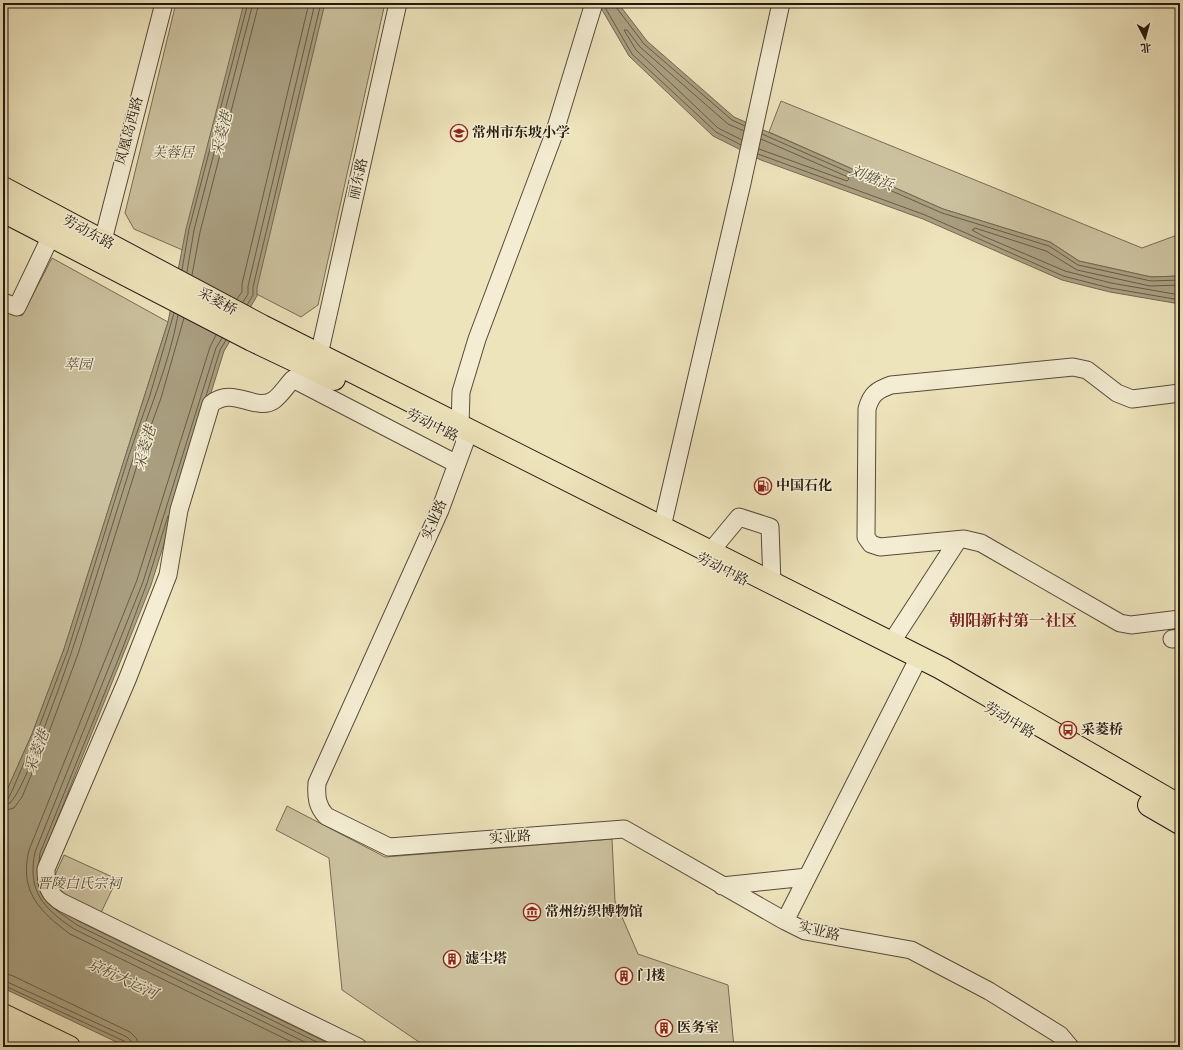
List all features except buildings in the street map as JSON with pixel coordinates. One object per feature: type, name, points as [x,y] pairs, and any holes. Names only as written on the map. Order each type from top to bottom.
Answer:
[{"type":"main road","name":"劳动东路","points":[[3,188],[100,250],[168,286]]},
{"type":"main road","name":"劳动东路","points":[[3,211],[51,236],[100,250]]},
{"type":"main road","name":"采菱桥","points":[[168,286],[257,333]]},
{"type":"main road","name":"劳动中路","points":[[257,333],[319,355],[463,434],[936,678],[1180,818]]},
{"type":"main road","name":"劳动中路","points":[[257,333],[463,434],[662,527],[941,668],[1180,818]]},
{"type":"main road","points":[[3,1015],[69,1047]]},
{"type":"main road","points":[[3,1033],[32,1047]]},
{"type":"street","name":"凤凰岛西路","points":[[100,250],[164,3]]},
{"type":"street","name":"丽东路","points":[[319,355],[398,3]]},
{"type":"street","points":[[662,527],[781,3]]},
{"type":"street","points":[[463,434],[460,392],[477,339],[554,134],[594,6]]},
{"type":"street","points":[[3,302],[17,308],[51,236]]},
{"type":"street","points":[[1180,393],[1132,399],[1117,392],[1087,370],[1073,367],[891,385],[878,390],[870,397],[867,409],[866,537],[871,544],[880,547],[964,539],[981,543],[1120,623],[1131,625],[1180,618]]},
{"type":"street","points":[[358,1047],[63,904],[54,898],[46,883],[46,869],[127,680],[168,575],[179,510],[211,404],[218,398],[231,396],[264,404],[274,400],[293,379],[457,464]]},
{"type":"street","name":"实业路","points":[[463,434],[457,464],[440,510],[317,783],[316,795],[318,808],[326,816],[389,847],[624,829],[785,922],[805,931],[911,950],[996,995],[1060,1035],[1070,1047]]},
{"type":"street","points":[[710,552],[739,517],[770,526],[772,583]]},
{"type":"street","points":[[891,643],[958,540]]},
{"type":"street","points":[[785,922],[914,667]]},
{"type":"street","points":[[722,886],[807,877]]},
{"type":"green space","name":"芙蓉居","points":[[176,3],[255,3],[194,255],[134,229],[125,213]]},
{"type":"green space","points":[[309,3],[385,3],[318,305],[301,317],[239,285]]},
{"type":"green space","points":[[781,101],[1142,248],[1180,234],[1180,276],[1151,277],[1079,261],[1050,242],[943,209],[769,132]]},
{"type":"green space","name":"萃园","points":[[52,258],[168,322],[64,649],[32,734],[3,799],[3,310],[22,316]]},
{"type":"green space","points":[[287,806],[385,857],[612,839],[615,901],[638,954],[728,985],[734,1047],[421,1047],[422,1044],[342,990],[329,858],[276,830]]},
{"type":"green space","name":"晋陵白氏宗祠","points":[[64,855],[117,879],[99,917],[54,893],[51,884]]},
{"type":"water","points":[[244,3],[325,3],[257,288],[257,296],[224,351],[151,585],[43,855],[59,907],[78,921],[336,1047],[127,1047],[3,988],[3,799],[32,734],[64,649],[168,322],[186,229]]},
{"type":"water","name":"刘塘浜","points":[[595,3],[618,3],[647,41],[734,117],[943,209],[1050,242],[1079,261],[1151,277],[1180,276],[1180,304],[1110,292],[1062,280],[923,219],[761,160],[713,136],[629,56],[601,8]]},
{"type":"place","name":"常州市东坡小学","points":[[459,133]]},
{"type":"place","name":"中国石化","points":[[763,486]]},
{"type":"place","name":"采菱桥","points":[[1068,730]]},
{"type":"place","name":"常州纺织博物馆","points":[[532,912]]},
{"type":"place","name":"滤尘塔","points":[[452,959]]},
{"type":"place","name":"门楼","points":[[624,976]]},
{"type":"place","name":"医务室","points":[[664,1028]]},
{"type":"district","name":"朝阳新村第一社区","points":[[1013,622]]},
{"type":"water label","name":"采菱港","points":[[223,134]]},
{"type":"water label","name":"采菱港","points":[[146,448]]},
{"type":"water label","name":"采菱港","points":[[38,752]]},
{"type":"water label","name":"京杭大运河","points":[[122,980]]}]
